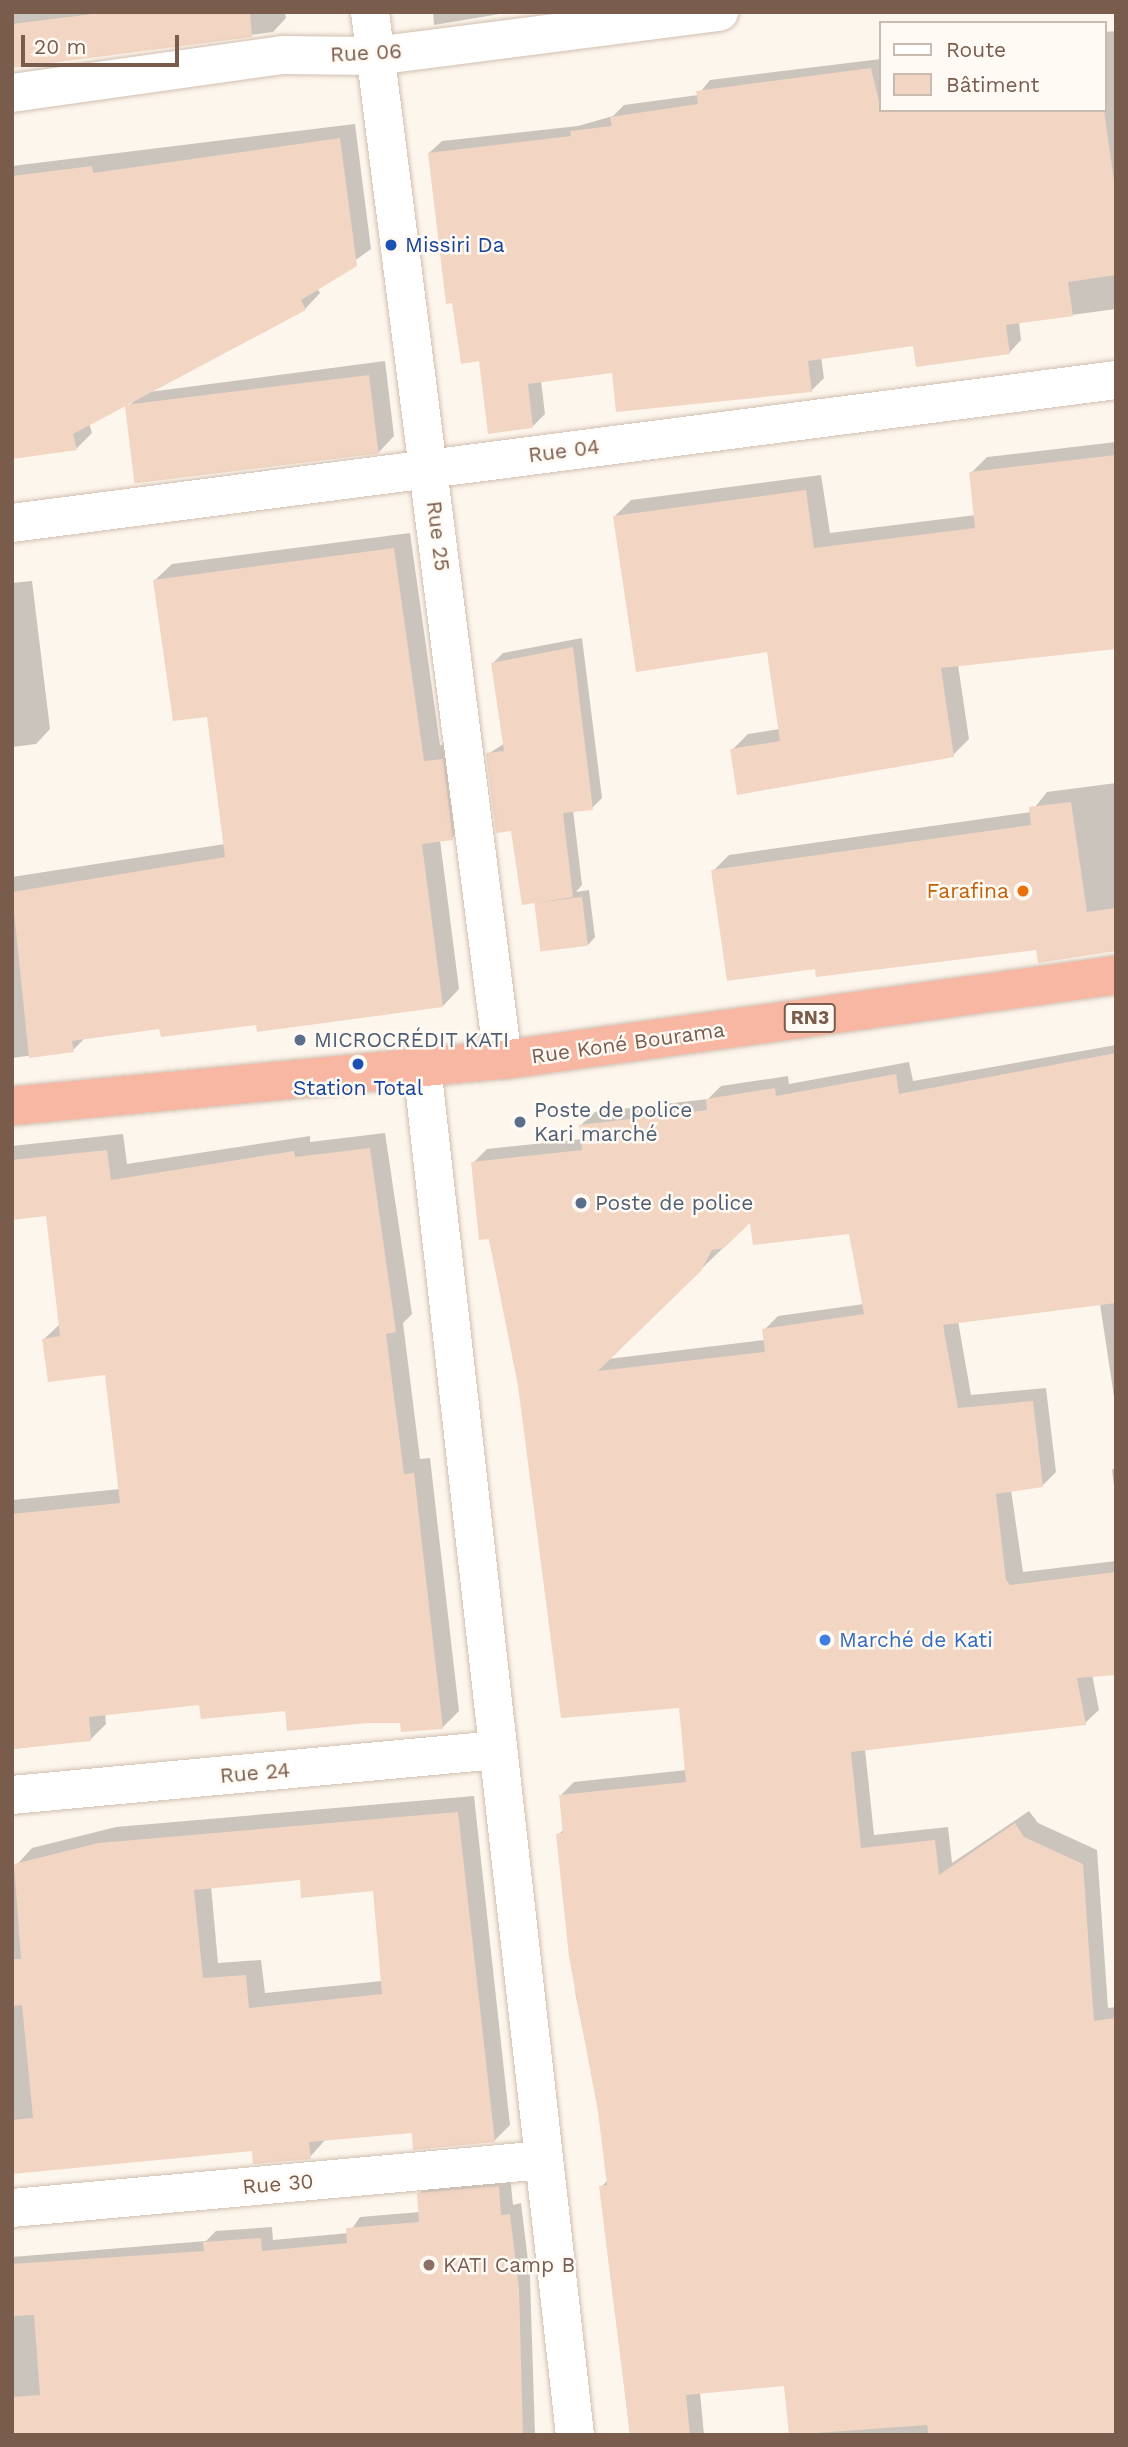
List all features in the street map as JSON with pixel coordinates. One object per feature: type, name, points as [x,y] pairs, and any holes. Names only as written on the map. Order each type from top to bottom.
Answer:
[{"type":"highway","name":"Rue Koné Bourama","points":[[12,1106],[503,1060],[1116,975]]},
{"type":"street","name":"Rue 25","points":[[370,12],[503,1060]]},
{"type":"street","name":"Rue 06","points":[[12,93],[282,55],[375,56],[719,12]]},
{"type":"street","name":"Rue 04","points":[[12,523],[1116,380]]},
{"type":"street","points":[[422,1067],[575,2435]]},
{"type":"street","name":"Rue 24","points":[[12,1795],[499,1750]]},
{"type":"street","name":"Rue 30","points":[[12,2208],[544,2160]]},
{"type":"building","points":[[109,12],[250,12],[252,37],[12,68],[12,24]]},
{"type":"building","points":[[871,68],[880,112],[1104,112],[1116,196],[1116,275],[1068,282],[1073,316],[1006,325],[1010,354],[916,367],[913,346],[808,361],[812,392],[616,412],[612,373],[528,384],[533,428],[488,434],[479,361],[461,364],[452,303],[446,304],[428,153],[571,136],[570,131],[612,126],[610,117],[698,104],[696,91]]},
{"type":"building","points":[[340,138],[357,266],[301,300],[306,310],[73,434],[77,450],[12,459],[12,176],[92,166],[93,173]]},
{"type":"building","points":[[369,375],[379,453],[134,483],[125,405]]},
{"type":"building","points":[[1116,455],[1116,649],[941,668],[954,757],[737,795],[730,749],[780,741],[767,652],[636,672],[613,516],[806,490],[814,548],[975,528],[969,472]]},
{"type":"building","points":[[394,548],[424,761],[443,759],[453,840],[422,844],[443,1007],[257,1032],[256,1025],[161,1037],[159,1029],[72,1041],[74,1052],[29,1058],[12,892],[225,857],[207,717],[173,721],[153,580]]},
{"type":"building","points":[[573,647],[593,810],[563,813],[573,897],[522,905],[511,831],[496,833],[486,753],[504,751],[491,663]]},
{"type":"building","points":[[1071,802],[1087,912],[1116,908],[1116,951],[1038,963],[1036,950],[816,977],[815,969],[727,981],[711,870],[1031,825],[1029,807]]},
{"type":"building","points":[[582,897],[588,946],[540,951],[534,903]]},
{"type":"building","name":"Marché de Kati","points":[[1116,1053],[1116,1303],[943,1325],[958,1408],[1033,1401],[1043,1487],[996,1494],[1006,1580],[1010,1585],[1116,1572],[1116,1675],[1077,1678],[1086,1725],[851,1752],[861,1848],[935,1840],[939,1875],[1015,1823],[1024,1837],[1083,1864],[1094,2021],[1116,2018],[1116,2435],[929,2435],[927,2425],[789,2435],[784,2386],[686,2395],[690,2435],[630,2435],[599,2186],[607,2185],[598,2112],[569,1957],[556,1834],[563,1833],[559,1795],[686,1782],[679,1708],[561,1718],[518,1386],[489,1239],[479,1240],[471,1162],[582,1150],[579,1125],[707,1110],[706,1099],[775,1088],[776,1096],[896,1074],[899,1094]],"holes":[[[750,1223],[753,1245],[849,1234],[864,1314],[762,1329],[765,1352],[598,1371],[701,1271],[712,1250],[724,1248]]]},
{"type":"building","points":[[370,1148],[396,1332],[386,1334],[404,1474],[414,1473],[443,1729],[401,1732],[400,1723],[368,1723],[287,1731],[285,1711],[201,1719],[199,1705],[89,1717],[91,1741],[12,1749],[12,1514],[120,1503],[105,1375],[48,1382],[42,1339],[60,1336],[46,1216],[12,1220],[12,1160],[107,1150],[111,1180],[294,1151],[295,1157]]},
{"type":"building","points":[[458,1812],[495,2142],[413,2150],[412,2133],[309,2142],[311,2159],[253,2164],[252,2151],[12,2174],[12,2120],[33,2118],[22,2005],[12,2006],[12,1959],[21,1959],[14,1864],[98,1843]],"holes":[[[300,1880],[301,1898],[373,1891],[382,1994],[249,2008],[246,1975],[203,1978],[194,1890]]]},
{"type":"building","points":[[499,2186],[501,2215],[510,2214],[519,2289],[523,2435],[12,2435],[12,2397],[40,2395],[34,2315],[12,2316],[12,2264],[204,2251],[203,2242],[261,2238],[262,2251],[347,2243],[346,2228],[419,2222],[417,2193]]},
{"type":"place","name":"Missiri Da","points":[[391,245]]},
{"type":"place","name":"Farafina","points":[[1023,891]]},
{"type":"place","name":"MICROCRÉDIT KATI","points":[[300,1040]]},
{"type":"place","name":"Station Total","points":[[358,1064]]},
{"type":"place","name":"Poste de police Kari marché","points":[[520,1122]]},
{"type":"place","name":"Poste de police","points":[[581,1203]]},
{"type":"place","name":"Marché de Kati","points":[[825,1640]]},
{"type":"place","name":"KATI Camp B","points":[[429,2265]]}]
